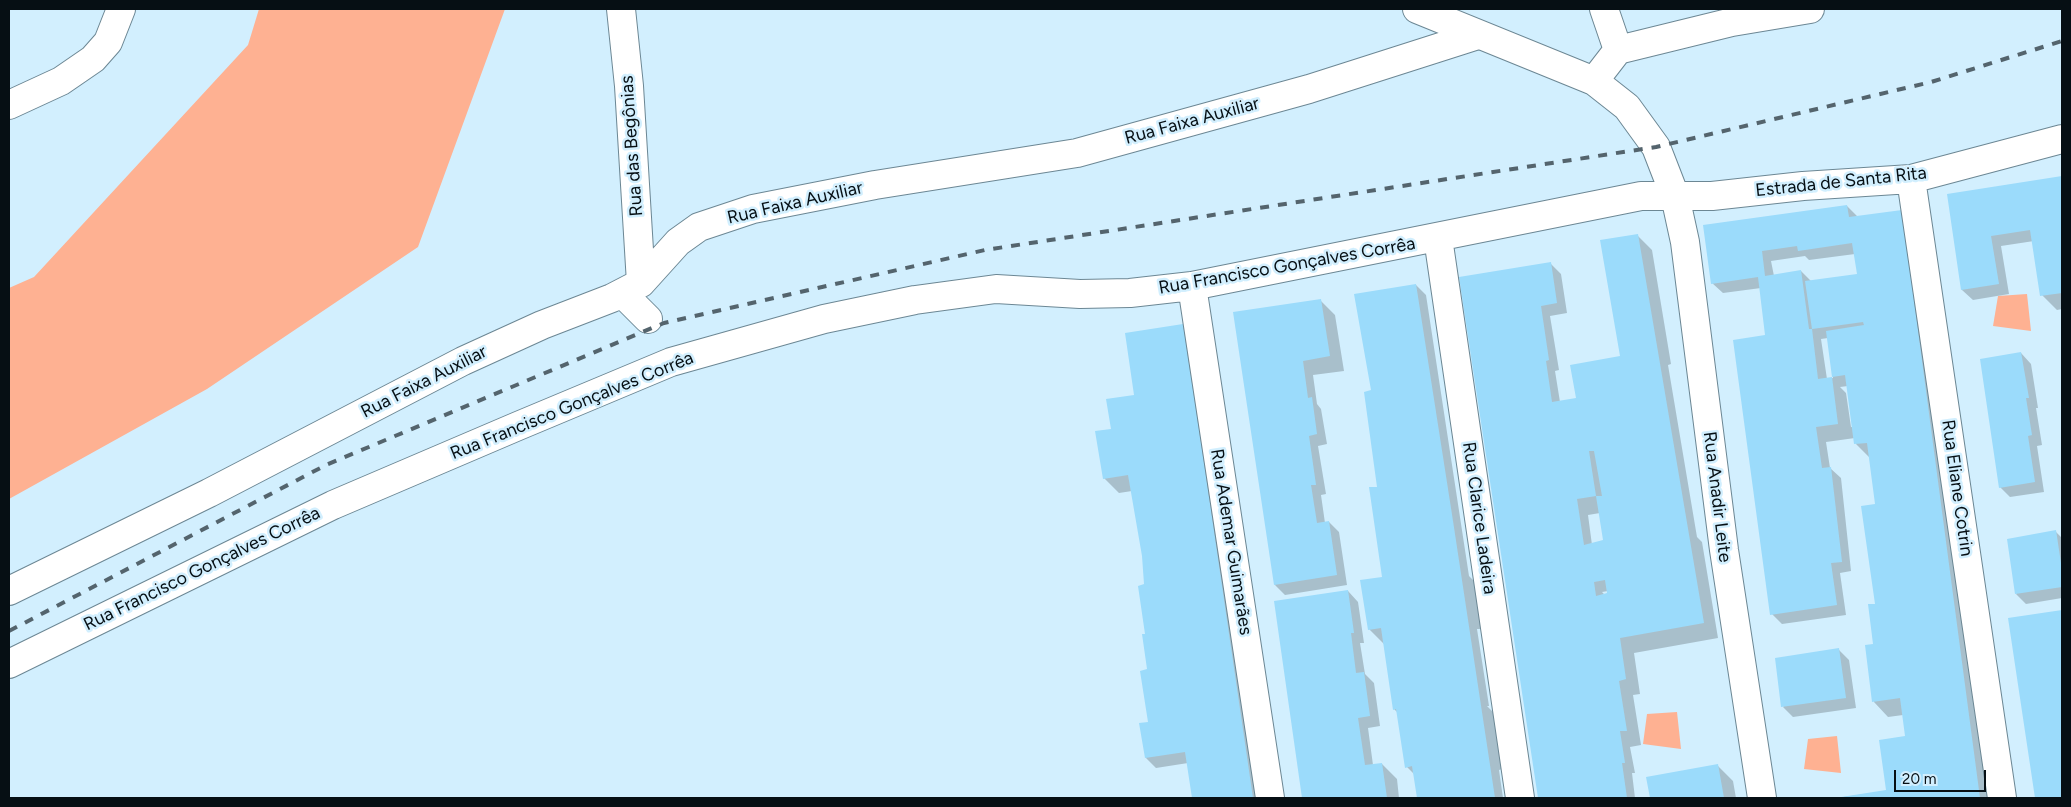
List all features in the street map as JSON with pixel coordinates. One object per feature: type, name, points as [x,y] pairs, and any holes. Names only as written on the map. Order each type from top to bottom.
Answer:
[{"type":"street","points":[[9,105],[60,81],[93,59],[108,42],[121,9]]},
{"type":"street","name":"Rua das Begônias","points":[[621,9],[629,86],[632,288]]},
{"type":"street","name":"Rua Anadir Leite","points":[[1417,9],[1594,81],[1627,107],[1656,146],[1675,196],[1685,242],[1724,550],[1762,798]]},
{"type":"street","points":[[1604,9],[1618,50]]},
{"type":"street","points":[[1594,81],[1618,50],[1732,22],[1810,9]]},
{"type":"street","name":"Rua Faixa Auxiliar","points":[[9,592],[210,493],[463,361],[542,325],[612,298],[632,288],[678,242],[699,227],[753,209],[875,185],[1077,153],[1309,89],[1478,35]]},
{"type":"street","name":"Estrada de Santa Rita","points":[[1675,196],[1712,196],[1803,186],[1911,179],[2062,139]]},
{"type":"street","name":"Rua Eliane Cotrin","points":[[1911,179],[2002,798]]},
{"type":"street","name":"Rua Francisco Gonçalves Corrêa","points":[[9,664],[332,505],[671,362],[824,319],[915,300],[996,289],[1080,294],[1130,293],[1192,286],[1641,196],[1675,196]]},
{"type":"street","name":"Rua Clarice Ladeira","points":[[1438,238],[1520,798]]},
{"type":"street","name":"Rua Ademar Guimarães","points":[[1192,286],[1270,798]]},
{"type":"street","points":[[632,288],[648,319]]},
{"type":"shaded area","points":[[259,9],[505,9],[418,247],[207,389],[9,499],[9,288],[34,277],[248,45]]},
{"type":"shaded area","points":[[2027,294],[2031,331],[1993,326],[1998,296]]},
{"type":"shaded area","points":[[1677,712],[1681,749],[1643,744],[1647,714]]},
{"type":"shaded area","points":[[1837,736],[1841,773],[1804,769],[1808,739]]},
{"type":"building","points":[[2062,176],[2062,293],[2040,296],[2030,230],[1991,236],[1999,284],[1961,290],[1947,194]]},
{"type":"building","points":[[1847,205],[1849,217],[1902,210],[1980,798],[1835,798],[1886,790],[1879,740],[1905,736],[1900,698],[1872,702],[1865,645],[1873,644],[1868,604],[1875,604],[1861,506],[1875,504],[1867,443],[1854,444],[1845,375],[1832,377],[1838,424],[1816,427],[1822,468],[1831,467],[1842,562],[1831,563],[1837,605],[1770,615],[1733,340],[1765,335],[1758,277],[1711,284],[1703,225]],"holes":[[[1852,243],[1857,274],[1805,281],[1812,329],[1809,329],[1801,270],[1765,276],[1762,251],[1797,246],[1798,251]],[[1863,322],[1864,325],[1826,331],[1832,377],[1818,379],[1812,329]]]},
{"type":"building","points":[[1638,234],[1704,623],[1620,638],[1626,679],[1619,681],[1627,731],[1620,731],[1625,763],[1622,763],[1627,798],[1538,798],[1459,277],[1551,262],[1557,303],[1541,306],[1549,360],[1546,361],[1552,402],[1576,398],[1570,365],[1620,356],[1600,240]],"holes":[[[1589,451],[1594,451],[1602,496],[1596,496]],[[1596,496],[1603,540],[1584,545],[1577,499]],[[1605,580],[1607,593],[1596,596],[1594,582]]]},
{"type":"building","points":[[1416,284],[1495,798],[1417,798],[1412,766],[1405,768],[1396,709],[1393,710],[1381,628],[1368,630],[1360,580],[1382,577],[1369,487],[1377,487],[1364,392],[1371,390],[1354,294]]},
{"type":"building","points":[[1321,299],[1330,356],[1303,361],[1308,398],[1312,397],[1317,434],[1309,436],[1316,485],[1311,485],[1317,523],[1329,521],[1337,575],[1274,585],[1233,312]]},
{"type":"building","points":[[1183,324],[1253,798],[1192,798],[1185,752],[1145,758],[1139,723],[1148,722],[1140,671],[1147,669],[1142,634],[1145,634],[1138,586],[1144,584],[1142,556],[1128,475],[1103,479],[1095,431],[1111,429],[1106,399],[1134,395],[1125,333]]},
{"type":"building","points":[[2021,352],[2029,398],[2026,398],[2032,435],[2028,436],[2035,482],[1999,488],[1980,359]]},
{"type":"building","points":[[2056,530],[2062,570],[2062,587],[2015,594],[2007,539]]},
{"type":"building","points":[[1348,590],[1354,633],[1351,633],[1356,673],[1364,672],[1370,716],[1358,718],[1365,765],[1382,763],[1387,798],[1302,798],[1274,601]]},
{"type":"building","points":[[2062,610],[2062,798],[2035,798],[2008,618]]},
{"type":"building","points":[[1839,648],[1846,698],[1781,707],[1775,658]]},
{"type":"building","points":[[1718,764],[1724,798],[1650,798],[1646,777]]},
{"type":"railway","points":[[9,631],[326,465],[664,323],[985,250],[1656,147],[1931,82],[2062,41]]}]
